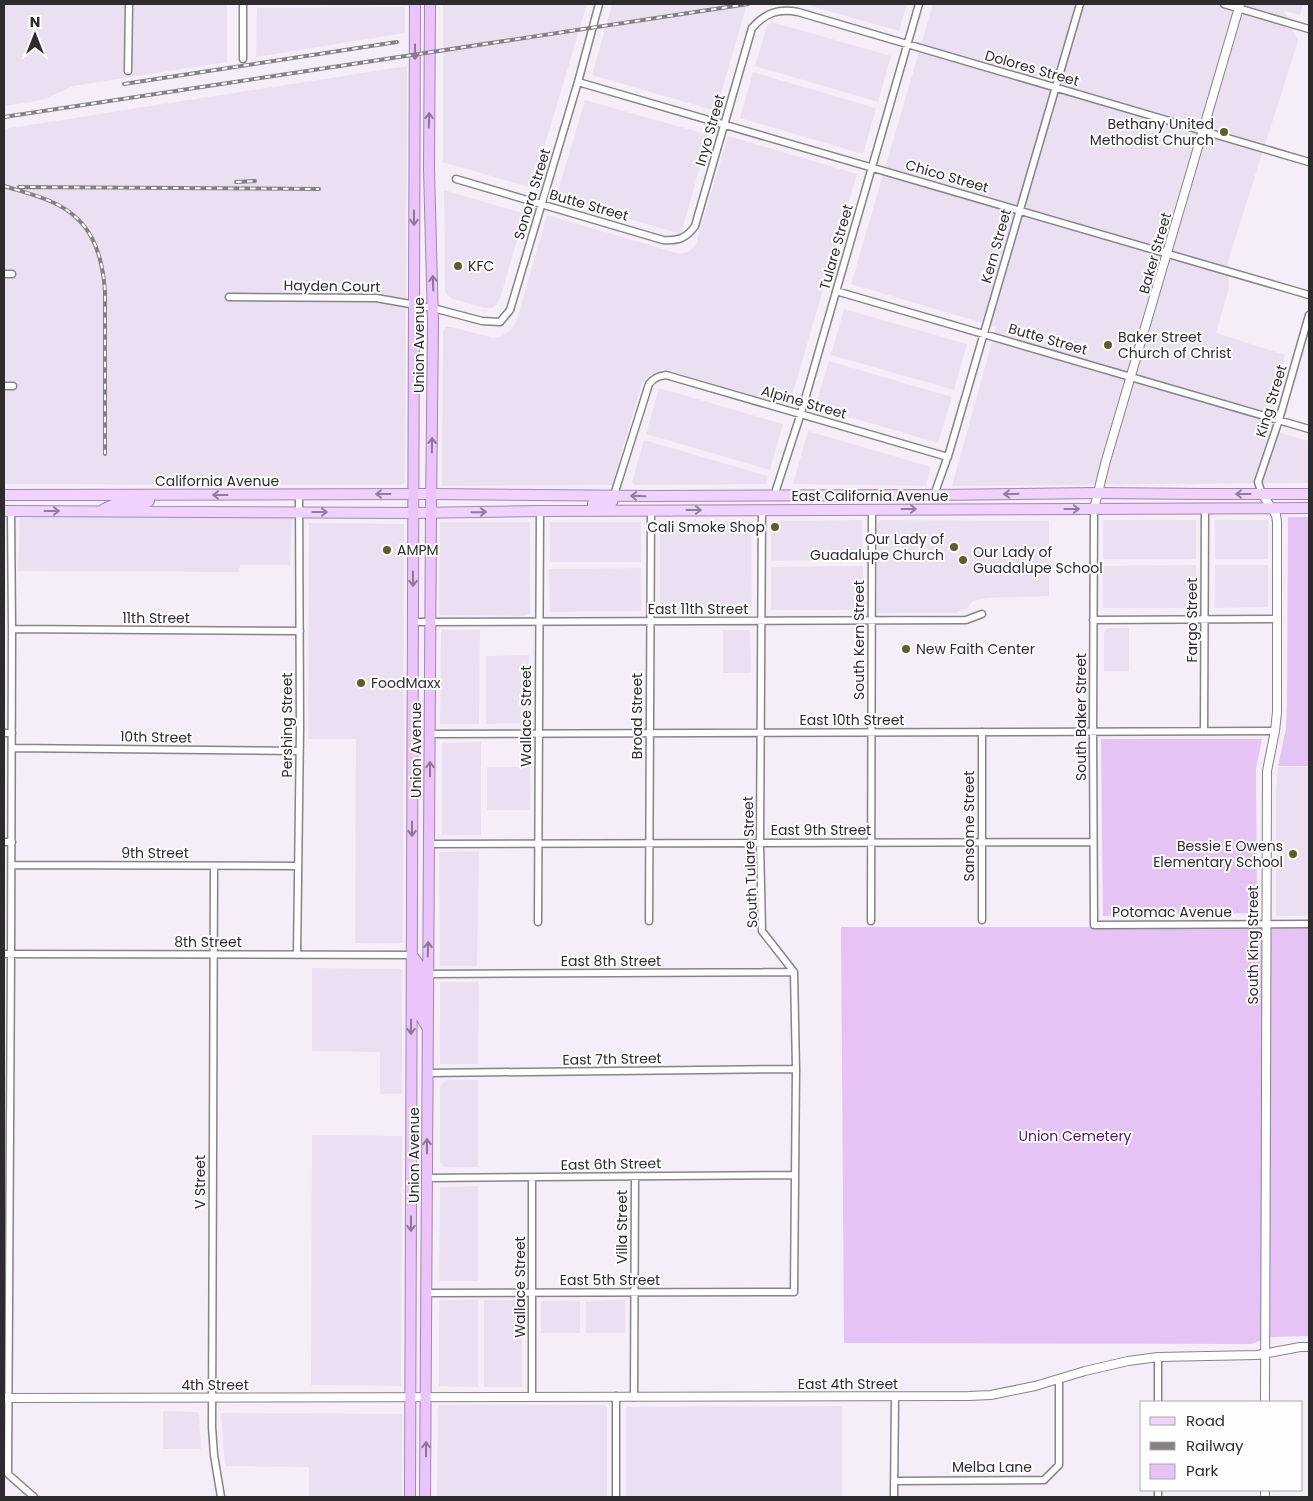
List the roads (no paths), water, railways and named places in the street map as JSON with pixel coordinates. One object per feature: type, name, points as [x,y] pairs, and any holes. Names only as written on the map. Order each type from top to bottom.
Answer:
[{"type":"highway","name":"Union Avenue","points":[[410,1497],[415,4]]},
{"type":"highway","name":"Union Avenue","points":[[426,1497],[433,308],[429,169],[430,4]]},
{"type":"highway","points":[[412,955],[419,965],[420,1015],[428,1028]]},
{"type":"main road","name":"East California Avenue","points":[[431,494],[702,496],[1097,493],[1309,494]]},
{"type":"main road","name":"California Avenue","points":[[4,495],[431,494]]},
{"type":"main road","points":[[8,511],[14,503],[37,501],[47,495]]},
{"type":"main road","points":[[101,511],[113,505],[146,502],[149,501],[150,495]]},
{"type":"main road","points":[[566,510],[576,504],[605,504],[612,502],[614,495]]},
{"type":"main road","points":[[872,510],[876,504],[920,495]]},
{"type":"main road","points":[[651,510],[652,506],[656,504],[702,496]]},
{"type":"main road","points":[[720,510],[767,502],[774,496]]},
{"type":"main road","name":"East California Avenue","points":[[431,512],[1309,508]]},
{"type":"main road","points":[[8,511],[431,512]]},
{"type":"street","points":[[128,71],[129,4]]},
{"type":"street","points":[[243,4],[243,59]]},
{"type":"street","name":"Sonora Street","points":[[433,308],[482,321],[500,322],[510,310],[578,82],[599,4]]},
{"type":"street","name":"Tulare Street","points":[[774,496],[920,4]]},
{"type":"street","name":"Kern Street","points":[[934,495],[948,457],[1080,4]]},
{"type":"street","points":[[1224,4],[1240,6],[1309,29]]},
{"type":"street","name":"Baker Street","points":[[1094,509],[1097,493],[1240,6]]},
{"type":"street","name":"Dolores Street","points":[[752,28],[758,21],[774,11],[791,10],[1309,162]]},
{"type":"street","name":"Inyo Street","points":[[686,237],[694,226],[752,28]]},
{"type":"street","name":"Chico Street","points":[[578,82],[1309,295]]},
{"type":"street","name":"Butte Street","points":[[456,179],[663,240],[679,240],[686,237]]},
{"type":"street","points":[[4,274],[12,274]]},
{"type":"street","name":"Butte Street","points":[[836,291],[1309,429]]},
{"type":"street","name":"Hayden Court","points":[[229,297],[376,298],[433,308]]},
{"type":"street","name":"King Street","points":[[1262,494],[1258,482],[1279,420],[1309,315]]},
{"type":"street","name":"Alpine Street","points":[[614,495],[646,391],[653,379],[666,375],[948,457]]},
{"type":"street","points":[[4,386],[13,386]]},
{"type":"street","name":"South King Street","points":[[1262,494],[1276,515],[1277,522],[1277,712],[1267,771],[1265,1401]]},
{"type":"street","name":"Pershing Street","points":[[297,955],[300,631],[299,495]]},
{"type":"street","name":"Fargo Street","points":[[1204,731],[1205,508]]},
{"type":"street","name":"South Baker Street","points":[[1094,509],[1094,925]]},
{"type":"street","name":"Broad Street","points":[[649,921],[651,510]]},
{"type":"street","name":"South Tulare Street","points":[[762,510],[760,732],[762,931],[794,972]]},
{"type":"street","name":"South Kern Street","points":[[871,920],[872,510]]},
{"type":"street","points":[[8,511],[12,629],[11,954],[7,1066],[6,1398],[8,1474],[34,1497]]},
{"type":"street","name":"Wallace Street","points":[[538,922],[540,511]]},
{"type":"street","name":"East 11th Street","points":[[413,622],[966,620],[982,614]]},
{"type":"street","points":[[1093,620],[1276,620]]},
{"type":"street","name":"11th Street","points":[[12,629],[300,631]]},
{"type":"street","name":"East 10th Street","points":[[430,734],[1275,731]]},
{"type":"street","name":"Sansome Street","points":[[982,732],[982,920]]},
{"type":"street","points":[[4,733],[12,733]]},
{"type":"street","name":"10th Street","points":[[12,748],[299,751]]},
{"type":"street","points":[[4,842],[12,842]]},
{"type":"street","name":"East 9th Street","points":[[429,844],[1093,842]]},
{"type":"street","name":"9th Street","points":[[12,865],[297,866]]},
{"type":"street","name":"V Street","points":[[214,866],[212,1398],[214,1455],[221,1497]]},
{"type":"street","name":"Potomac Avenue","points":[[1094,925],[1309,924]]},
{"type":"street","name":"8th Street","points":[[4,954],[412,955]]},
{"type":"street","points":[[794,972],[796,1069],[794,1175]]},
{"type":"street","name":"East 8th Street","points":[[428,974],[794,972]]},
{"type":"street","name":"East 7th Street","points":[[428,1073],[796,1069]]},
{"type":"street","name":"East 6th Street","points":[[427,1178],[794,1175]]},
{"type":"street","name":"East 5th Street","points":[[427,1293],[794,1292],[794,1175]]},
{"type":"street","name":"Villa Street","points":[[634,1397],[635,1177]]},
{"type":"street","name":"Wallace Street","points":[[532,1178],[532,1396]]},
{"type":"street","name":"East 4th Street","points":[[426,1398],[532,1396],[969,1396],[1028,1388],[1106,1365],[1158,1357],[1257,1356],[1300,1347],[1309,1347]]},
{"type":"street","points":[[1158,1357],[1158,1401]]},
{"type":"street","name":"Melba Lane","points":[[894,1481],[1044,1480],[1059,1465],[1059,1379]]},
{"type":"street","points":[[616,1396],[616,1497]]},
{"type":"street","points":[[894,1497],[895,1397]]},
{"type":"street","name":"4th Street","points":[[6,1398],[426,1398]]},
{"type":"railway","points":[[4,117],[748,4]]},
{"type":"railway","points":[[124,84],[397,42]]},
{"type":"railway","points":[[236,182],[255,181]]},
{"type":"railway","points":[[4,186],[40,197],[65,209],[85,227],[97,250],[105,291],[105,454]]},
{"type":"railway","points":[[19,187],[319,189]]},
{"type":"place","name":"Bethany United Methodist Church","points":[[1224,132]]},
{"type":"place","name":"KFC","points":[[458,266]]},
{"type":"place","name":"Baker Street Church of Christ","points":[[1108,345]]},
{"type":"place","name":"Cali Smoke Shop","points":[[775,527]]},
{"type":"place","name":"Our Lady of Guadalupe Church","points":[[954,547]]},
{"type":"place","name":"AMPM","points":[[387,550]]},
{"type":"place","name":"Our Lady of Guadalupe School","points":[[963,560]]},
{"type":"place","name":"New Faith Center","points":[[906,649]]},
{"type":"place","name":"FoodMaxx","points":[[361,683]]},
{"type":"place","name":"Bessie E Owens Elementary School","points":[[1293,854]]},
{"type":"park label","name":"Union Cemetery","points":[[1075,1136]]}]
